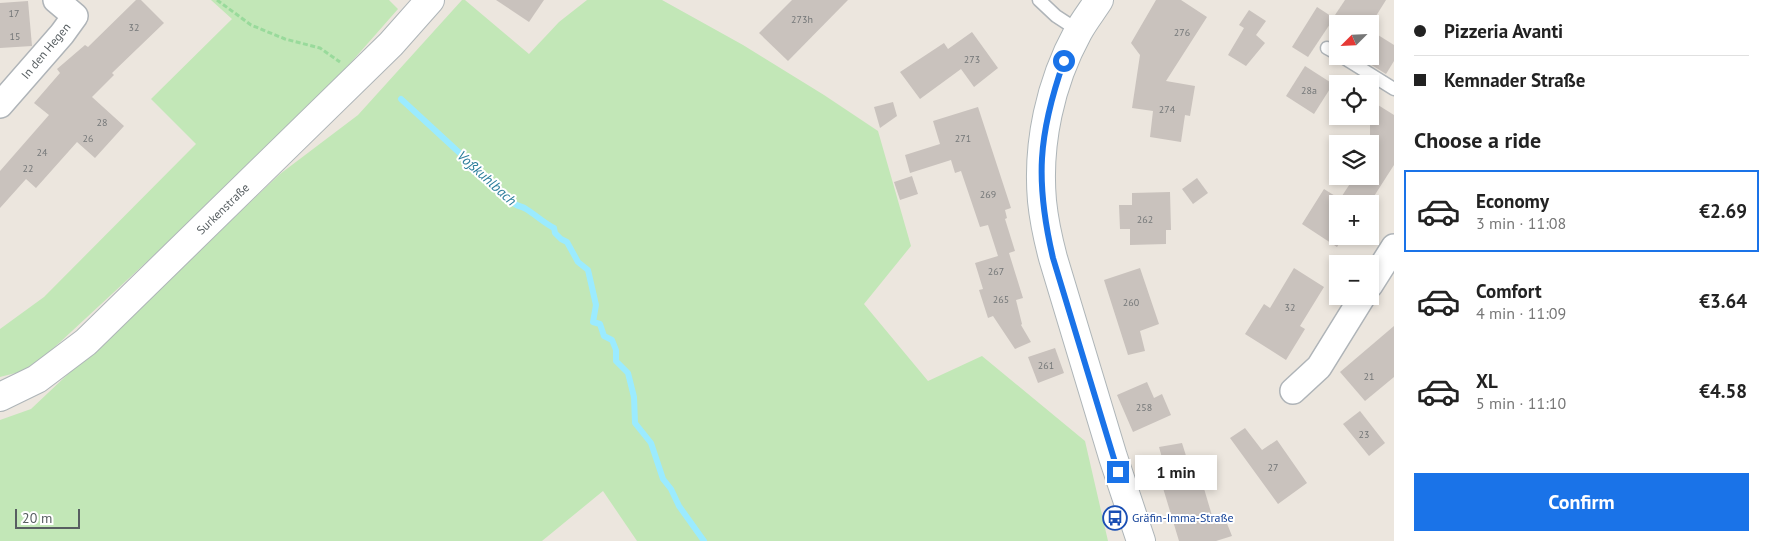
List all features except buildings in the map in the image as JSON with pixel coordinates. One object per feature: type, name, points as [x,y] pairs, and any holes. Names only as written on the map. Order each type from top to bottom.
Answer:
[{"type":"street","name":"In den Hegen","points":[[0,105],[62,34],[75,16],[56,0]]},
{"type":"street","name":"Surkenstraße","points":[[0,396],[37,379],[86,342],[360,75],[391,44],[430,0]]},
{"type":"street","points":[[1099,0],[1079,31],[1064,61],[1055,86],[1046,118],[1042,149],[1042,201],[1053,258],[1110,449],[1141,541]]},
{"type":"street","points":[[1379,271],[1394,247]]},
{"type":"street","points":[[1293,391],[1319,367],[1357,305]]},
{"type":"lane","points":[[1039,0],[1056,16],[1079,31]]},
{"type":"lane","points":[[1355,65],[1394,89]]},
{"type":"path","points":[[217,0],[251,25],[285,39],[320,48],[360,75]]},
{"type":"green space","points":[[211,0],[389,0],[398,9],[303,117],[31,369],[0,377],[0,329],[44,297],[196,144],[151,99],[232,19]]},
{"type":"green space","points":[[462,0],[465,0],[529,54],[559,22],[587,0],[662,0],[743,45],[878,131],[911,246],[864,304],[928,381],[982,356],[1085,441],[1108,541],[637,541],[603,491],[542,541],[0,541],[0,420],[31,409],[280,174],[358,115]]},
{"type":"waterway","name":"Voßkuhlbach","points":[[401,99],[515,204],[525,208],[554,228],[555,233],[567,242],[578,262],[588,270],[596,305],[593,322],[600,324],[604,336],[612,340],[616,350],[616,361],[628,373],[634,397],[635,423],[651,443],[663,479],[671,489],[679,506],[704,541]]},
{"type":"place","name":"Gräfin-Imma-Straße","points":[[1115,518]]},
{"type":"route","points":[[1064,61],[1046,118],[1042,149],[1041,179],[1045,224],[1053,258],[1118,472]]}]
